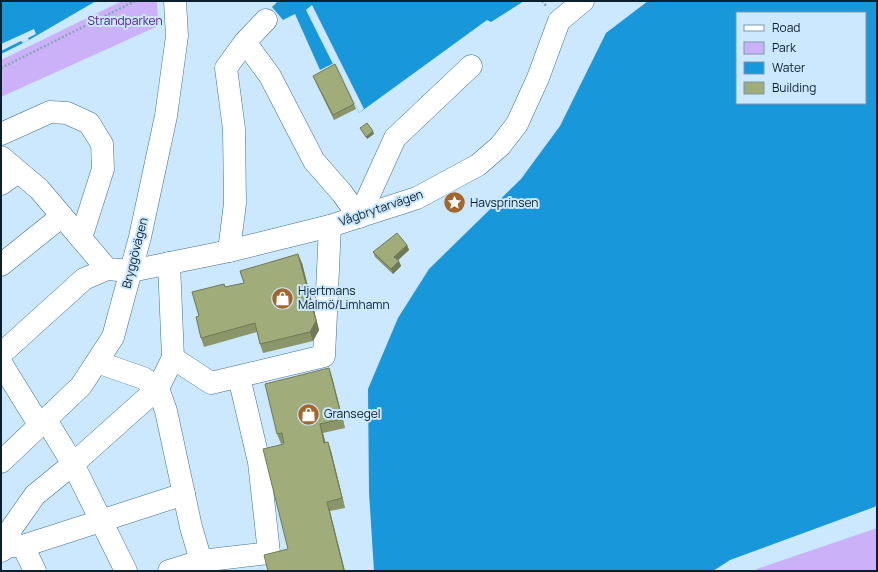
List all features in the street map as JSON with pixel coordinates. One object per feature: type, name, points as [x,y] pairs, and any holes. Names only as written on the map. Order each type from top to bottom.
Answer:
[{"type":"street","name":"Bryggövägen","points":[[1,462],[81,386],[113,337],[140,237],[166,116],[177,36],[175,1]]},
{"type":"street","name":"Vågbrytarvägen","points":[[107,269],[131,271],[229,251],[330,226],[417,198],[478,165],[500,146],[517,124],[538,78],[558,21],[583,1]]},
{"type":"street","points":[[229,251],[235,204],[234,129],[226,68],[245,42],[266,20]]},
{"type":"street","points":[[245,42],[270,76],[314,162],[342,194],[359,217],[395,138],[471,66]]},
{"type":"street","points":[[1,134],[50,112],[68,113],[89,123],[102,144],[103,169],[81,238]]},
{"type":"street","points":[[1,157],[10,178],[39,189],[107,269],[84,279],[1,354]]},
{"type":"street","points":[[1,265],[62,216]]},
{"type":"street","points":[[173,358],[211,383],[324,356],[330,226]]},
{"type":"street","points":[[9,537],[35,495],[73,464],[158,388],[173,358],[169,263]]},
{"type":"street","points":[[97,362],[144,378],[158,388],[166,411],[191,527],[202,566]]},
{"type":"street","points":[[1,363],[73,464],[126,571]]},
{"type":"street","points":[[170,571],[202,566],[243,563],[269,552],[259,462],[239,377]]},
{"type":"street","points":[[9,537],[100,521],[184,494]]},
{"type":"street","points":[[9,537],[36,571]]},
{"type":"path","points":[[1,68],[135,1]]},
{"type":"green space","name":"Strandparken","points":[[122,1],[157,1],[158,26],[1,97],[1,60]]},
{"type":"green space","points":[[877,528],[877,571],[755,571],[757,569]]},
{"type":"water","points":[[1,1],[96,1],[29,40],[1,54]]},
{"type":"water","points":[[278,1],[524,1],[491,22],[487,20],[359,113],[336,62],[320,70],[295,14],[283,20],[272,7]]},
{"type":"water","points":[[648,1],[877,1],[877,506],[730,560],[713,571],[374,571],[369,492],[368,389],[398,318],[429,269],[521,179],[560,126],[606,33]]},
{"type":"pier","points":[[312,5],[364,109],[359,113],[336,63],[333,64],[306,10]]},
{"type":"pier","points":[[34,29],[36,34],[28,38],[29,40],[23,43],[21,41],[1,51],[1,44]]},
{"type":"building","points":[[335,64],[354,104],[333,115],[313,76]]},
{"type":"building","points":[[367,123],[373,131],[366,137],[360,128]]},
{"type":"building","points":[[397,233],[407,245],[394,257],[399,261],[391,269],[373,252]]},
{"type":"building","points":[[298,254],[316,321],[310,332],[260,344],[255,323],[201,338],[196,317],[199,316],[192,292],[224,284],[225,287],[244,283],[240,271]]},
{"type":"building","points":[[329,368],[342,419],[320,424],[324,443],[328,442],[342,498],[327,502],[344,571],[268,571],[264,555],[288,549],[263,449],[284,444],[282,433],[277,434],[265,384]]},
{"type":"place","name":"Havsprinsen","points":[[455,203]]},
{"type":"place","name":"Hjertmans Malmö/Limhamn","points":[[282,298]]},
{"type":"place","name":"Gransegel","points":[[309,414]]}]
